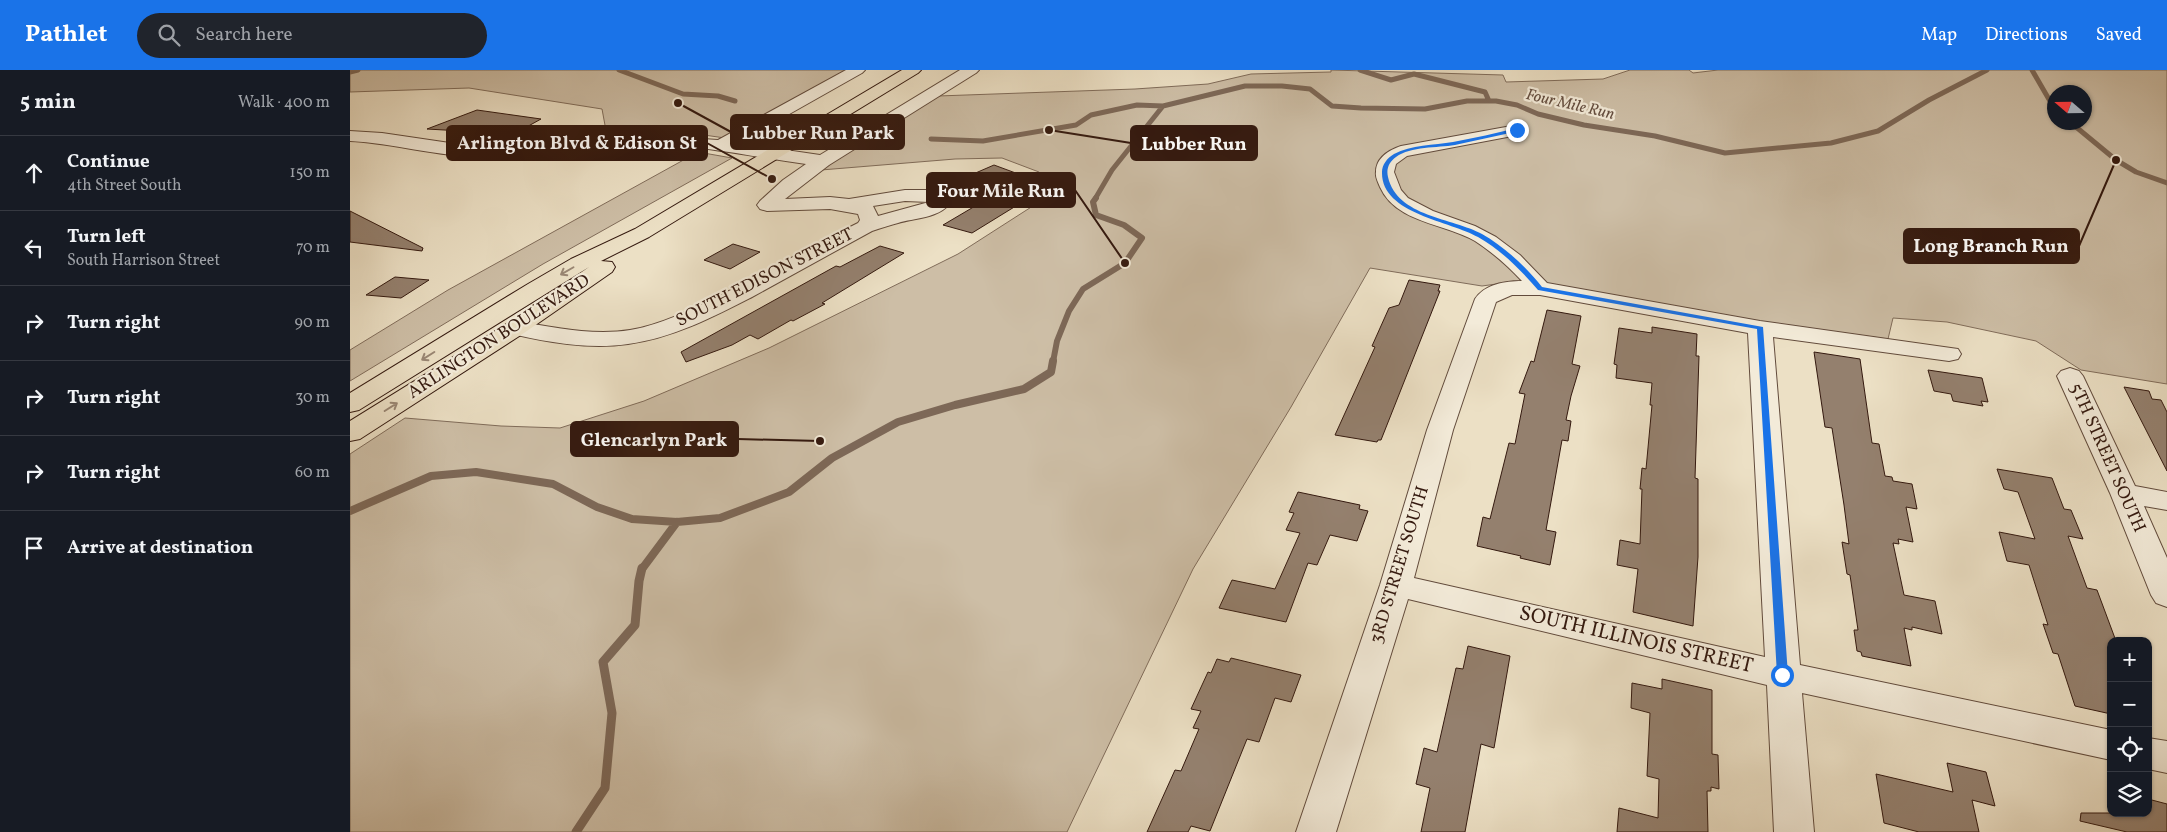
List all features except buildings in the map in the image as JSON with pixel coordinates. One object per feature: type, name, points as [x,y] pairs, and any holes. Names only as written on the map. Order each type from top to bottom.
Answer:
[{"type":"highway","name":"ARLINGTON BOULEVARD","points":[[350,404],[536,289],[579,264],[642,233],[913,70]]},
{"type":"highway","name":"ARLINGTON BOULEVARD","points":[[350,433],[516,328],[603,268],[642,233]]},
{"type":"street","points":[[720,146],[857,70]]},
{"type":"street","points":[[350,136],[386,138],[456,150],[482,152],[521,151],[643,140],[684,141],[823,161],[972,70]]},
{"type":"street","points":[[1517,130],[1411,150],[1394,156],[1386,165],[1385,175],[1389,189],[1403,203],[1422,214],[1458,226],[1486,240],[1528,274],[1540,288],[1760,328],[1950,354]]},
{"type":"street","name":"SOUTH EDISON STREET","points":[[823,161],[790,184],[767,205],[828,204],[850,206],[866,210],[870,220],[865,227]]},
{"type":"street","name":"SOUTH EDISON STREET","points":[[516,328],[578,337],[607,338],[627,337],[653,332],[700,315],[865,227],[931,209],[938,204],[938,198],[928,196],[884,198],[850,206]]},
{"type":"street","name":"3RD STREET SOUTH","points":[[1316,832],[1396,584],[1440,430],[1486,299],[1494,292],[1504,289],[1540,288]]},
{"type":"street","points":[[1760,328],[1794,832]]},
{"type":"street","name":"5TH STREET SOUTH","points":[[2070,376],[2124,493],[2167,595]]},
{"type":"street","points":[[2124,493],[2167,501]]},
{"type":"street","name":"SOUTH ILLINOIS STREET","points":[[1396,584],[1782,675],[2107,744]]},
{"type":"street","points":[[2152,754],[2167,757]]},
{"type":"shaded area","points":[[350,70],[848,70],[725,138],[690,133],[654,131],[607,136],[602,109],[469,88],[350,92]]},
{"type":"shaded area","points":[[1331,70],[1503,75],[1506,82],[1603,79],[1630,70],[1689,70],[1693,73],[1718,70],[2167,70],[2167,384],[2081,370],[2036,341],[1947,322],[1893,318],[1888,339],[1761,322],[1518,281],[1482,286],[1370,268],[1291,407],[1193,569],[1067,832],[350,832],[350,454],[405,418],[501,426],[560,428],[644,401],[769,348],[958,254],[1050,195],[1039,172],[1002,158],[955,159],[821,170],[938,96],[1135,89],[1208,84],[1251,74],[1331,72]]},
{"type":"shaded area","points":[[698,152],[732,158],[543,264],[350,381],[350,350],[448,290]]},
{"type":"waterway","points":[[350,72],[358,70]]},
{"type":"waterway","points":[[619,70],[683,94],[718,96],[735,101]]},
{"type":"waterway","points":[[1360,70],[1391,80],[1414,74],[1485,92],[1489,101]]},
{"type":"waterway","name":"Four Mile Run","points":[[1489,101],[1517,105],[1538,114],[1584,125],[1655,136],[1725,153],[1831,143],[1878,131],[1929,100],[1987,70]]},
{"type":"waterway","points":[[2032,70],[2047,96]]},
{"type":"waterway","name":"Four Mile Run","points":[[1163,106],[1245,86],[1282,86],[1310,89],[1332,106],[1361,108],[1425,109],[1467,101],[1489,101]]},
{"type":"waterway","points":[[931,139],[983,141],[1076,125],[1091,115],[1137,105],[1163,106]]},
{"type":"waterway","name":"Four Mile Run","points":[[1095,199],[1112,170],[1163,106]]},
{"type":"waterway","points":[[2080,130],[2116,160],[2136,172],[2167,183]]},
{"type":"waterway","name":"Four Mile Run","points":[[1053,362],[1057,341],[1069,311],[1083,289],[1125,263],[1142,238],[1124,225],[1096,215],[1093,202],[1096,198]]},
{"type":"waterway","name":"Four Mile Run","points":[[677,522],[720,518],[789,492],[832,458],[898,422],[955,405],[1024,389],[1051,372],[1053,361]]},
{"type":"waterway","name":"Four Mile Run","points":[[350,511],[431,476],[476,472],[553,484],[597,507],[632,519],[677,522]]},
{"type":"waterway","points":[[642,569],[677,522]]},
{"type":"waterway","points":[[576,832],[605,788],[612,713],[603,662],[635,625],[642,568]]},
{"type":"place","name":"Lubber Run Park","points":[[678,103]]},
{"type":"place","name":"Lubber Run","points":[[1049,130]]},
{"type":"place","name":"Long Branch Run","points":[[2116,160]]},
{"type":"place","name":"Arlington Blvd & Edison St","points":[[772,179]]},
{"type":"place","name":"Four Mile Run","points":[[1125,263]]},
{"type":"place","name":"Glencarlyn Park","points":[[820,441]]},
{"type":"route","points":[[1517,130],[1454,143],[1429,146],[1394,156],[1386,165],[1385,175],[1389,189],[1403,203],[1422,214],[1478,234],[1495,245],[1528,274],[1540,288],[1760,328],[1782,675]]}]
